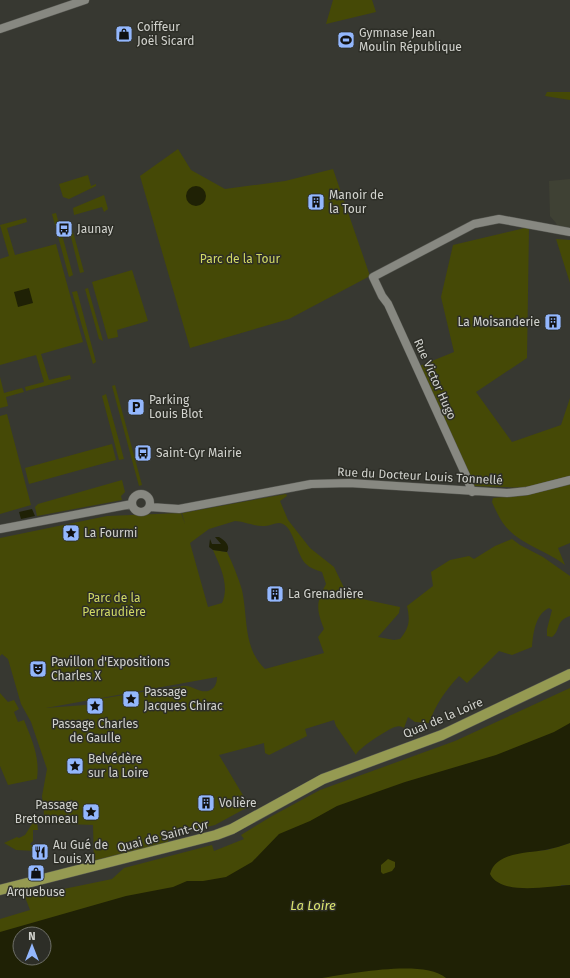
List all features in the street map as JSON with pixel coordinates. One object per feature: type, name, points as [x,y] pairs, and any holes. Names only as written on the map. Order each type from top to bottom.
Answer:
[{"type":"main road","name":"Quai de la Loire","points":[[323,779],[442,735],[570,674]]},
{"type":"main road","name":"Quai de Saint-Cyr","points":[[0,890],[216,835],[232,829],[323,779]]},
{"type":"street","points":[[0,29],[85,0]]},
{"type":"street","name":"Rue Victor Hugo","points":[[472,492],[392,311],[373,278],[474,224],[499,219],[570,232]]},
{"type":"street","name":"Rue du Docteur Louis Tonnellé","points":[[150,507],[179,509],[319,484],[349,483],[472,492],[527,491],[570,480]]},
{"type":"street","points":[[141,494],[149,499],[150,507],[144,512],[139,512],[134,509],[132,504],[133,498],[141,494]]},
{"type":"street","points":[[0,529],[132,504]]},
{"type":"shaded area","points":[[570,179],[570,229],[557,228],[556,223],[550,216],[549,181]]},
{"type":"green space","points":[[333,0],[372,0],[376,12],[326,24]]},
{"type":"green space","points":[[547,92],[570,92],[570,100],[545,96]]},
{"type":"green space","name":"Parc de la Tour","points":[[178,149],[191,170],[225,189],[285,181],[333,169],[370,276],[289,319],[190,348],[140,176]]},
{"type":"green space","points":[[88,175],[91,186],[96,184],[96,186],[69,199],[63,197],[59,184]]},
{"type":"green space","points":[[104,195],[108,209],[104,212],[102,207],[74,215],[73,208]]},
{"type":"green space","points":[[56,213],[73,275],[69,277],[52,214]]},
{"type":"green space","points":[[26,218],[27,222],[7,228],[15,255],[56,244],[83,342],[41,354],[49,380],[70,375],[71,379],[26,391],[25,387],[44,382],[36,355],[0,365],[0,259],[9,256],[0,225]]},
{"type":"green space","points":[[529,227],[527,358],[476,392],[512,442],[561,425],[570,398],[570,477],[527,488],[473,486],[417,367],[454,352],[441,297],[453,245]]},
{"type":"green space","points":[[72,228],[84,272],[80,273],[69,229]]},
{"type":"green space","points":[[556,239],[570,240],[570,283]]},
{"type":"green space","points":[[132,270],[148,321],[117,330],[118,337],[108,339],[92,282]]},
{"type":"green space","points":[[88,288],[103,341],[99,339],[85,289]]},
{"type":"green space","points":[[77,291],[96,362],[93,364],[72,292]]},
{"type":"green space","points":[[0,377],[4,393],[22,388],[24,392],[6,397],[8,406],[0,408]]},
{"type":"green space","points":[[115,385],[142,485],[139,486],[112,386]]},
{"type":"green space","points":[[106,394],[124,459],[119,460],[102,396]]},
{"type":"green space","points":[[7,414],[31,505],[0,514],[0,416]]},
{"type":"green space","points":[[112,444],[116,460],[29,484],[25,468]]},
{"type":"green space","points":[[122,480],[125,492],[121,496],[122,500],[37,516],[35,507],[38,504]]},
{"type":"green space","points":[[570,484],[570,543],[558,548],[565,565],[512,533],[502,521],[492,502],[493,498],[528,495]]},
{"type":"green space","name":"Parc de la Perraudière","points":[[286,494],[287,496],[280,501],[288,520],[310,548],[334,567],[348,596],[400,607],[399,613],[378,637],[394,640],[400,639],[406,631],[408,623],[409,615],[407,606],[433,586],[431,572],[450,560],[469,556],[474,559],[495,546],[512,539],[543,557],[570,576],[570,616],[562,620],[552,637],[547,636],[547,629],[552,610],[549,608],[544,611],[536,625],[532,647],[512,655],[499,651],[467,683],[459,676],[441,698],[429,723],[415,722],[408,717],[404,728],[397,726],[386,731],[367,744],[356,755],[336,726],[334,720],[305,729],[307,736],[269,755],[265,753],[264,743],[219,755],[250,807],[215,825],[169,836],[168,842],[163,844],[94,861],[93,825],[45,823],[42,796],[47,769],[31,722],[21,704],[8,659],[2,654],[0,656],[0,538],[107,516],[181,513],[185,524],[182,513]],"holes":[[[235,521],[261,526],[278,523],[283,524],[290,531],[300,555],[306,564],[309,567],[322,572],[326,584],[320,596],[318,611],[324,629],[318,637],[324,653],[265,669],[253,652],[248,632],[242,590],[227,552],[213,550],[223,576],[225,589],[222,603],[208,607],[190,543],[209,529]],[[217,677],[215,686],[208,691],[202,691],[184,686],[98,699],[98,704],[46,708]]]},
{"type":"green space","name":"La Loire","points":[[570,688],[570,836],[521,852],[547,850],[570,843],[570,885],[561,885],[570,978],[0,978],[0,919],[30,910],[25,897],[112,879],[124,868],[212,845],[214,851],[244,839],[241,835],[320,790],[455,741]]},
{"type":"green space","points":[[0,693],[8,702],[14,700],[19,709],[14,712],[18,722],[24,720],[36,756],[38,771],[37,779],[8,785],[0,766]]},
{"type":"green space","points":[[34,821],[37,822],[38,830],[33,830],[33,841],[30,844],[37,846],[36,851],[16,850],[4,843],[25,835]]},
{"type":"water","points":[[196,186],[203,189],[206,196],[203,203],[196,206],[189,203],[186,196],[189,189]]},
{"type":"water","points":[[29,288],[33,303],[18,307],[14,292]]},
{"type":"water","points":[[32,509],[35,516],[21,519],[19,512]]},
{"type":"water","points":[[215,537],[219,537],[228,545],[227,552],[213,550],[209,547],[210,539],[212,544],[221,544]]},
{"type":"water","name":"La Loire","points":[[570,723],[570,843],[545,850],[513,855],[499,861],[493,867],[490,874],[496,881],[504,885],[515,887],[538,888],[570,885],[570,978],[446,978],[435,972],[421,969],[386,969],[322,978],[0,978],[0,932],[12,929],[12,966],[52,966],[52,926],[21,926],[126,896],[173,887],[187,881],[203,881],[226,877],[252,862],[279,834],[310,821],[337,806],[405,782],[496,755],[554,732]],"holes":[[[388,859],[395,862],[395,867],[392,871],[383,874],[381,872],[381,865]]]},
{"type":"place","name":"Coiffeur Joël Sicard","points":[[124,34]]},
{"type":"place","name":"Gymnase Jean Moulin République","points":[[346,40]]},
{"type":"place","name":"Manoir de la Tour","points":[[316,202]]},
{"type":"place","name":"Jaunay","points":[[64,229]]},
{"type":"place","name":"La Moisanderie","points":[[553,322]]},
{"type":"place","name":"Parking Louis Blot","points":[[136,407]]},
{"type":"place","name":"Saint-Cyr Mairie","points":[[143,453]]},
{"type":"place","name":"La Fourmi","points":[[71,533]]},
{"type":"place","name":"La Grenadière","points":[[275,594]]},
{"type":"place","name":"Pavillon d'Expositions Charles X","points":[[38,669]]},
{"type":"place","name":"Passage Jacques Chirac","points":[[131,699]]},
{"type":"place","name":"Passage Charles de Gaulle","points":[[95,706]]},
{"type":"place","name":"Belvédère sur la Loire","points":[[75,766]]},
{"type":"place","name":"Volière","points":[[206,803]]},
{"type":"place","name":"Passage Bretonneau","points":[[91,812]]},
{"type":"place","name":"Au Gué de Louis XI","points":[[40,852]]},
{"type":"place","name":"Arquebuse","points":[[36,873]]}]
